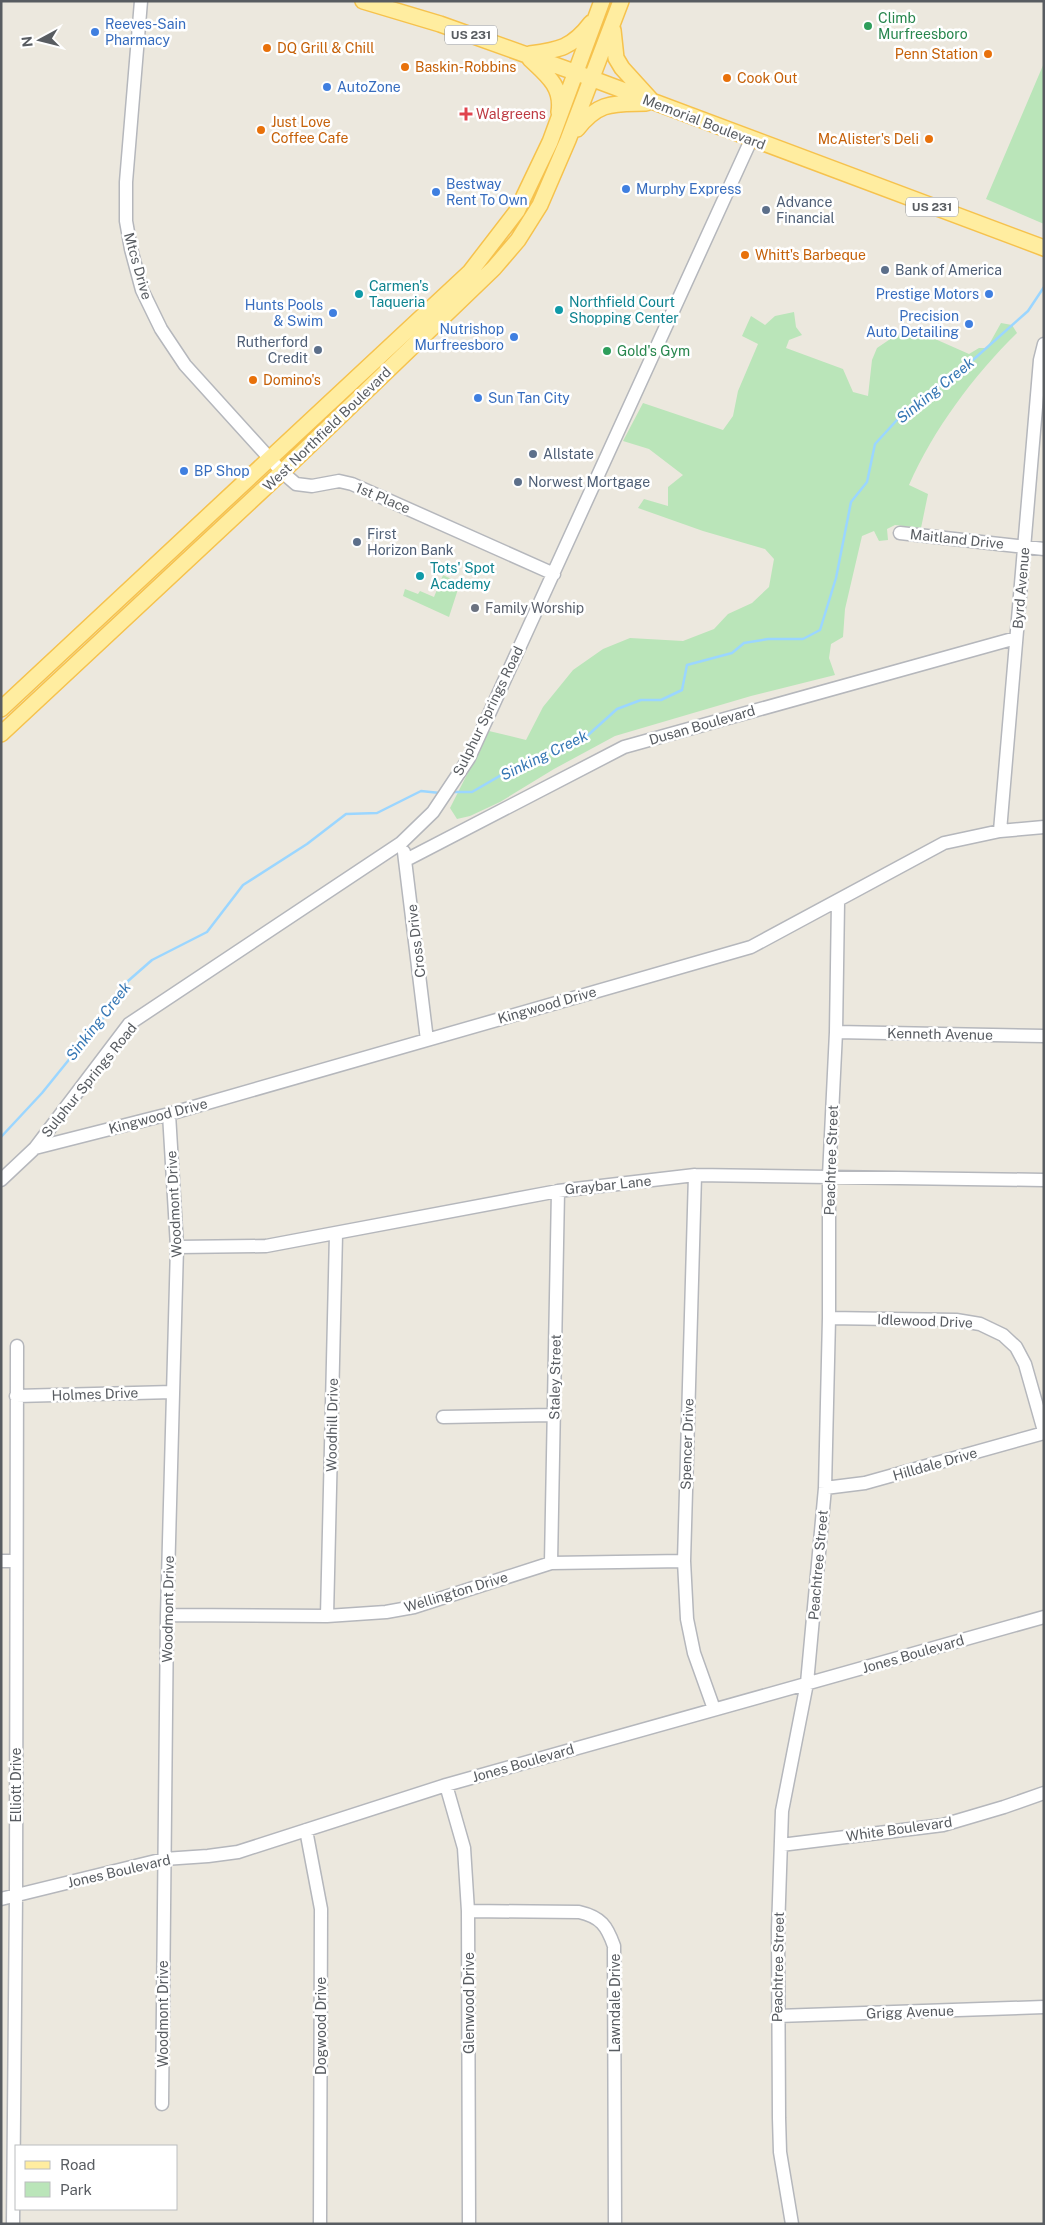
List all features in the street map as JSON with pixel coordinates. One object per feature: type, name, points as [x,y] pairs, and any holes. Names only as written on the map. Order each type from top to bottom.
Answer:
[{"type":"main road","name":"Memorial Boulevard","points":[[363,1],[440,24],[526,54],[751,140],[1044,248]]},
{"type":"main road","name":"West Northfield Boulevard","points":[[1,733],[68,673],[282,472],[494,268],[518,240],[540,206],[568,140],[621,1]]},
{"type":"main road","name":"West Northfield Boulevard","points":[[1,709],[470,272],[517,211],[558,122],[600,7]]},
{"type":"main road","points":[[526,54],[551,51],[573,44],[600,7]]},
{"type":"main road","points":[[612,24],[616,58],[622,68],[653,102]]},
{"type":"main road","points":[[526,54],[557,86],[560,104],[558,122]]},
{"type":"main road","points":[[568,140],[589,114],[598,108],[653,102]]},
{"type":"main road","points":[[55,660],[68,673]]},
{"type":"street","name":"Mtcs Drive","points":[[142,1],[126,182],[126,221],[142,290],[161,329],[185,365],[270,459]]},
{"type":"street","name":"Sulphur Springs Road","points":[[1,1180],[35,1148],[129,1024],[401,843],[433,812],[444,798],[469,758],[751,140]]},
{"type":"street","name":"Byrd Avenue","points":[[1000,831],[1040,360],[1044,344]]},
{"type":"street","name":"1st Place","points":[[270,459],[296,484],[312,486],[339,481],[352,484],[554,574]]},
{"type":"street","name":"Maitland Drive","points":[[900,533],[1044,549]]},
{"type":"street","name":"Dusan Boulevard","points":[[406,860],[624,747],[1016,638]]},
{"type":"street","name":"Kingwood Drive","points":[[35,1148],[169,1114],[751,948],[944,843],[1000,831],[1044,827]]},
{"type":"street","name":"Cross Drive","points":[[401,843],[406,860],[427,1040]]},
{"type":"street","name":"Peachtree Street","points":[[792,2224],[780,2152],[777,2016],[780,1845],[782,1811],[807,1683],[825,1488],[829,1318],[828,1176],[836,1032],[838,902]]},
{"type":"street","name":"Kenneth Avenue","points":[[836,1032],[1044,1036]]},
{"type":"street","name":"Woodmont Drive","points":[[162,2104],[167,1615],[178,1247],[169,1114]]},
{"type":"street","name":"Graybar Lane","points":[[178,1247],[266,1246],[558,1191],[695,1175],[1044,1180]]},
{"type":"street","name":"Spencer Drive","points":[[695,1175],[684,1561],[687,1620],[694,1653],[714,1709]]},
{"type":"street","name":"Staley Street","points":[[551,1563],[558,1191]]},
{"type":"street","name":"Woodhill Drive","points":[[327,1616],[336,1234]]},
{"type":"street","name":"Idlewood Drive","points":[[829,1318],[956,1320],[980,1324],[1003,1335],[1016,1347],[1025,1364],[1044,1432]]},
{"type":"street","name":"Elliott Drive","points":[[13,2224],[16,1895],[17,1346]]},
{"type":"street","name":"Holmes Drive","points":[[16,1396],[173,1392]]},
{"type":"street","points":[[444,1417],[554,1414]]},
{"type":"street","name":"Hilldale Drive","points":[[825,1488],[865,1483],[1044,1432]]},
{"type":"street","points":[[1,1561],[16,1561]]},
{"type":"street","name":"Wellington Drive","points":[[167,1615],[327,1616],[386,1612],[414,1608],[551,1563],[684,1561]]},
{"type":"street","name":"Jones Boulevard","points":[[1,1899],[164,1859],[238,1852],[446,1786],[1044,1617]]},
{"type":"street","name":"Glenwood Drive","points":[[446,1786],[464,1848],[468,1911],[469,2224]]},
{"type":"street","name":"White Boulevard","points":[[780,1845],[943,1825],[1044,1793]]},
{"type":"street","name":"Dogwood Drive","points":[[306,1830],[321,1909],[320,2224]]},
{"type":"street","name":"Lawndale Drive","points":[[468,1911],[579,1912],[592,1915],[601,1921],[609,1932],[614,1946],[615,2224]]},
{"type":"street","name":"Grigg Avenue","points":[[777,2016],[1044,2008]]},
{"type":"green space","points":[[1044,63],[1044,224],[986,199]]},
{"type":"green space","points":[[794,312],[796,327],[802,335],[789,340],[786,348],[843,369],[853,392],[868,396],[872,360],[877,348],[908,327],[969,354],[979,348],[987,348],[1001,323],[1012,325],[1017,333],[970,385],[942,424],[919,464],[909,485],[928,494],[921,528],[895,525],[887,529],[888,540],[879,541],[874,531],[862,536],[845,609],[843,637],[831,644],[829,658],[835,675],[751,696],[615,736],[554,769],[500,802],[470,816],[457,819],[450,808],[489,731],[526,740],[543,707],[573,670],[603,649],[630,638],[683,641],[714,629],[728,614],[752,603],[769,587],[774,559],[765,549],[703,531],[638,508],[644,499],[668,506],[668,487],[683,475],[649,449],[623,441],[643,403],[723,430],[733,416],[738,391],[758,344],[742,336],[751,316],[765,325],[775,316]]},
{"type":"green space","points":[[443,575],[460,583],[449,617],[403,596],[405,589],[418,594],[420,591],[434,597]]},
{"type":"waterway","name":"Sinking Creek","points":[[450,792],[472,792],[529,759],[587,736],[617,709],[641,700],[661,700],[682,690],[687,665],[732,653],[744,643],[768,639],[803,639],[820,630],[836,578],[851,502],[867,482],[875,444],[908,408],[965,367],[1028,311],[1044,287]]},
{"type":"waterway","name":"Sinking Creek","points":[[1,1137],[42,1093],[109,1011],[128,981],[152,960],[207,932],[243,885],[307,844],[346,814],[377,813],[421,791],[440,793]]},
{"type":"place","name":"Climb Murfreesboro","points":[[868,26]]},
{"type":"place","name":"Reeves-Sain Pharmacy","points":[[95,32]]},
{"type":"place","name":"DQ Grill & Chill","points":[[267,48]]},
{"type":"place","name":"Penn Station","points":[[988,54]]},
{"type":"place","name":"Baskin-Robbins","points":[[405,67]]},
{"type":"place","name":"Cook Out","points":[[727,78]]},
{"type":"place","name":"AutoZone","points":[[327,87]]},
{"type":"place","name":"Walgreens","points":[[466,114]]},
{"type":"place","name":"Just Love Coffee Cafe","points":[[261,130]]},
{"type":"place","name":"McAlister's Deli","points":[[929,139]]},
{"type":"place","name":"Murphy Express","points":[[626,189]]},
{"type":"place","name":"Bestway Rent To Own","points":[[436,192]]},
{"type":"place","name":"Advance Financial","points":[[766,210]]},
{"type":"place","name":"Whitt's Barbeque","points":[[745,255]]},
{"type":"place","name":"Bank of America","points":[[885,270]]},
{"type":"place","name":"Carmen's Taqueria","points":[[359,294]]},
{"type":"place","name":"Prestige Motors","points":[[989,294]]},
{"type":"place","name":"Northfield Court Shopping Center","points":[[559,310]]},
{"type":"place","name":"Hunts Pools & Swim","points":[[333,313]]},
{"type":"place","name":"Precision Auto Detailing","points":[[969,324]]},
{"type":"place","name":"Nutrishop Murfreesboro","points":[[514,337]]},
{"type":"place","name":"Rutherford Credit","points":[[318,350]]},
{"type":"place","name":"Gold's Gym","points":[[607,351]]},
{"type":"place","name":"Domino's","points":[[253,380]]},
{"type":"place","name":"Sun Tan City","points":[[478,398]]},
{"type":"place","name":"Allstate","points":[[533,454]]},
{"type":"place","name":"BP Shop","points":[[184,471]]},
{"type":"place","name":"Norwest Mortgage","points":[[518,482]]},
{"type":"place","name":"First Horizon Bank","points":[[357,542]]},
{"type":"place","name":"Tots' Spot Academy","points":[[420,576]]},
{"type":"place","name":"Family Worship","points":[[475,608]]}]
